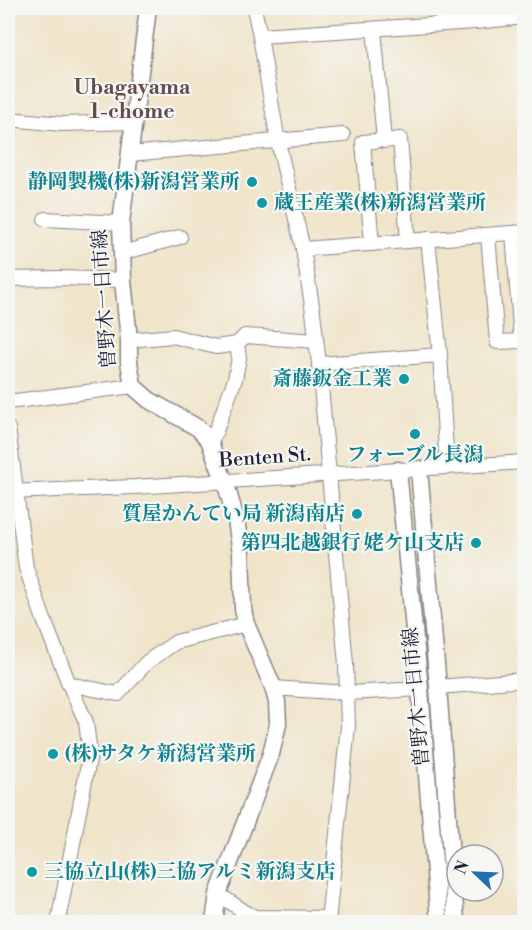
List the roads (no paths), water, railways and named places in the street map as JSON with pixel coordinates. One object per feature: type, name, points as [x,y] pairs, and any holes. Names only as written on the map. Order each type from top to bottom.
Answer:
[{"type":"main road","name":"曽野木一日市線","points":[[148,8],[121,223],[123,280],[132,386],[149,400],[198,428],[209,440]]},
{"type":"main road","points":[[209,440],[236,520],[241,553],[243,609],[246,624],[273,688],[277,702],[278,724],[271,754],[218,894],[214,922]]},
{"type":"main road","name":"曽野木一日市線","points":[[419,469],[456,922]]},
{"type":"main road","name":"曽野木一日市線","points":[[398,470],[420,689],[439,922]]},
{"type":"street","points":[[474,8],[475,22]]},
{"type":"street","points":[[218,894],[255,917],[329,920],[348,726],[348,693],[316,341],[303,249],[278,142],[260,36],[250,9]]},
{"type":"street","points":[[260,36],[525,17]]},
{"type":"street","points":[[374,28],[384,141],[400,140],[408,241]]},
{"type":"street","points":[[8,119],[62,124],[134,122]]},
{"type":"street","points":[[129,154],[344,135]]},
{"type":"street","points":[[372,243],[363,142],[376,141]]},
{"type":"street","points":[[45,219],[121,223]]},
{"type":"street","points":[[303,249],[372,243],[408,241],[428,239],[488,235],[519,233],[521,341],[497,342],[488,235]]},
{"type":"street","points":[[122,253],[180,237]]},
{"type":"street","points":[[428,239],[440,355],[447,467]]},
{"type":"street","points":[[8,279],[123,280]]},
{"type":"street","points":[[129,340],[172,336],[216,347],[237,344],[245,336],[316,341]]},
{"type":"street","points":[[209,440],[214,436],[235,379],[239,358],[237,344]]},
{"type":"street","points":[[319,364],[440,355]]},
{"type":"street","points":[[8,402],[132,386]]},
{"type":"street","points":[[8,428],[12,492],[26,568],[44,620],[86,722],[90,754],[58,922]]},
{"type":"street","name":"Benten St.","points":[[12,492],[525,462]]},
{"type":"street","points":[[69,684],[118,694],[147,662],[176,642],[246,624]]},
{"type":"street","points":[[438,687],[525,680]]},
{"type":"street","points":[[273,688],[348,693],[420,689]]},
{"type":"place","name":"静岡製機(株)新潟営業所","points":[[252,182]]},
{"type":"place","name":"蔵王産業(株)新潟営業所","points":[[262,203]]},
{"type":"place","name":"斎藤鈑金工業","points":[[404,379]]},
{"type":"place","name":"フォーブル長潟","points":[[415,434]]},
{"type":"place","name":"質屋かんてい局 新潟南店","points":[[357,514]]},
{"type":"place","name":"第四北越銀行 姥ケ山支店","points":[[476,543]]},
{"type":"place","name":"(株)サタケ新潟営業所","points":[[53,754]]},
{"type":"place","name":"三協立山(株)三協アルミ新潟支店","points":[[32,872]]},
{"type":"district","name":"Ubagayama 1-chome","points":[[132,100]]}]
